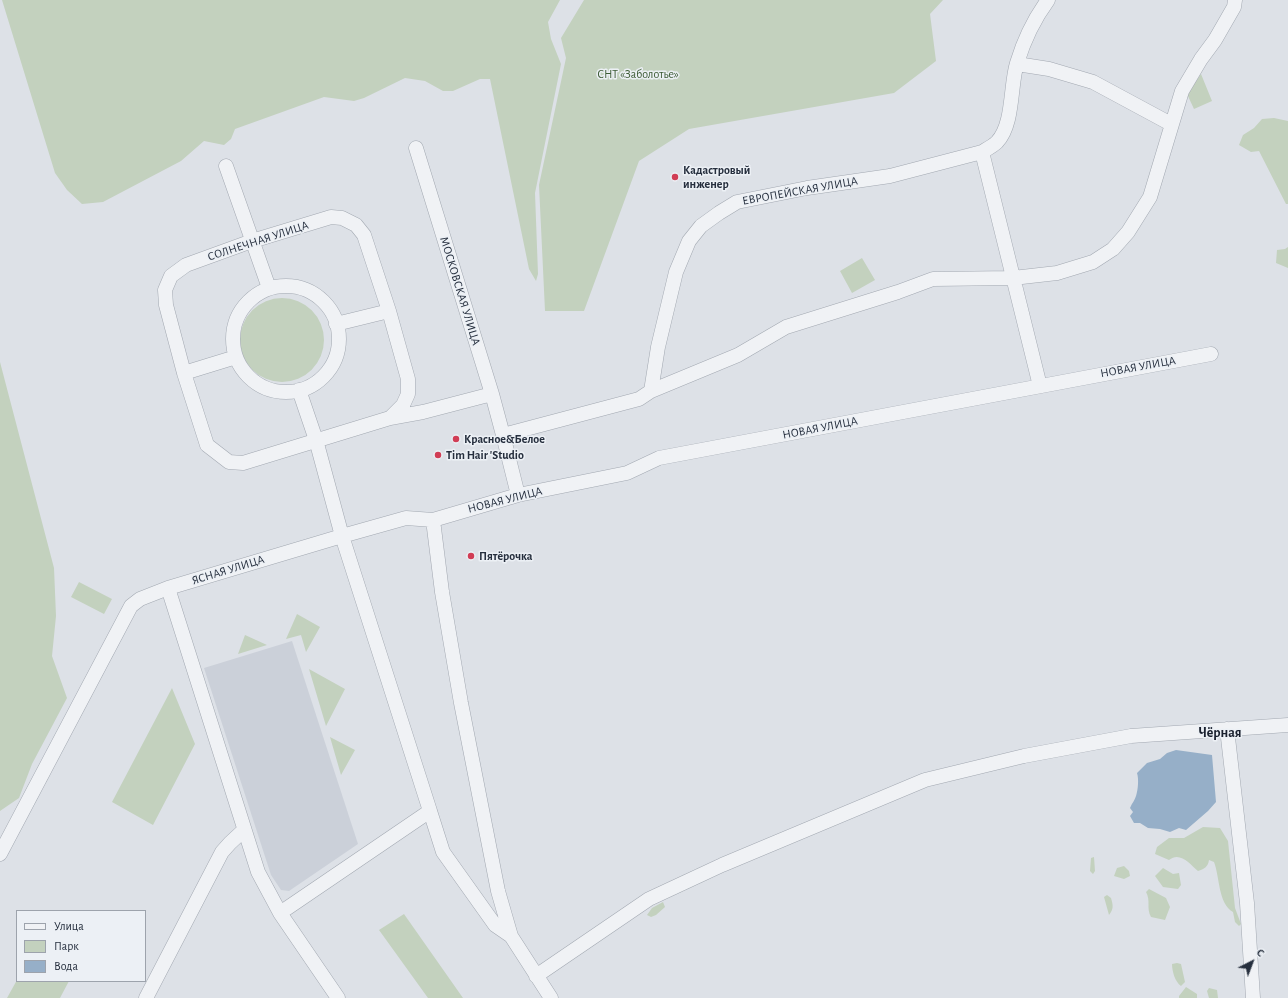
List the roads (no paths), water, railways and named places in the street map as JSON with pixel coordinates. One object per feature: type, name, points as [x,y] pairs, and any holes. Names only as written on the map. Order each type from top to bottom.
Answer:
[{"type":"street","name":"ЕВРОПЕЙСКАЯ УЛИЦА","points":[[651,391],[668,298],[676,272],[689,240],[701,226],[737,202],[807,188],[890,176],[982,152],[997,142],[1004,130],[1012,101],[1017,64],[1036,17],[1048,0]]},
{"type":"street","points":[[518,495],[503,435],[639,399],[651,391],[738,355],[786,327],[898,292],[933,279],[1014,278],[1057,273],[1075,269],[1093,262],[1113,249],[1128,232],[1150,197],[1161,166],[1171,124],[1182,91],[1234,7],[1235,0]]},
{"type":"street","points":[[1017,64],[1049,69],[1093,82],[1171,124]]},
{"type":"street","name":"МОСКОВСКАЯ УЛИЦА","points":[[416,148],[492,394],[503,435]]},
{"type":"street","points":[[982,152],[1040,386]]},
{"type":"street","points":[[226,166],[269,288]]},
{"type":"street","name":"СОЛНЕЧНАЯ УЛИЦА","points":[[390,418],[403,405],[408,394],[408,379],[389,311],[364,236],[356,225],[342,218],[331,217],[252,241],[186,265],[171,276],[165,290],[166,305],[184,373],[207,446],[229,462],[243,463],[390,418],[424,412],[492,394]]},
{"type":"street","points":[[290,286],[310,292],[326,305],[336,324],[339,338],[337,352],[332,365],[323,376],[312,385],[299,390],[286,392],[272,390],[260,385],[249,377],[240,366],[236,357],[233,340],[234,327],[238,314],[246,303],[257,294],[269,288],[290,286]]},
{"type":"street","points":[[336,324],[389,311]]},
{"type":"street","name":"НОВАЯ УЛИЦА","points":[[433,520],[518,495],[628,473],[659,458],[1211,354]]},
{"type":"street","points":[[184,373],[236,357]]},
{"type":"street","points":[[299,390],[316,440],[342,536],[443,852],[495,925],[511,936]]},
{"type":"street","name":"ЯСНАЯ УЛИЦА","points":[[0,854],[131,606],[140,599],[168,588],[406,518],[433,520]]},
{"type":"street","points":[[433,520],[442,592],[461,703],[498,891],[511,936],[551,998]]},
{"type":"street","points":[[168,588],[258,872],[280,913],[338,998]]},
{"type":"street","points":[[536,976],[649,899],[722,865],[926,780],[1024,756],[1131,736],[1288,725]]},
{"type":"street","points":[[1227,729],[1247,903],[1253,998]]},
{"type":"street","points":[[280,913],[430,811]]},
{"type":"street","points":[[146,998],[222,852],[244,830]]},
{"type":"water","points":[[1176,750],[1212,755],[1216,802],[1186,830],[1179,828],[1170,832],[1148,828],[1140,823],[1134,823],[1130,816],[1133,812],[1130,808],[1136,797],[1138,781],[1137,773],[1147,763],[1160,759],[1167,753]]},
{"type":"place","name":"Кадастровый инженер","points":[[675,177]]},
{"type":"place","name":"Красное&Белое","points":[[456,439]]},
{"type":"place","name":"Tim Hair 'Studio","points":[[438,455]]},
{"type":"place","name":"Пятёрочка","points":[[471,556]]},
{"type":"district","name":"Чёрная","points":[[1220,733]]},
{"type":"park label","name":"СНТ «Заболотье»","points":[[638,74]]}]
